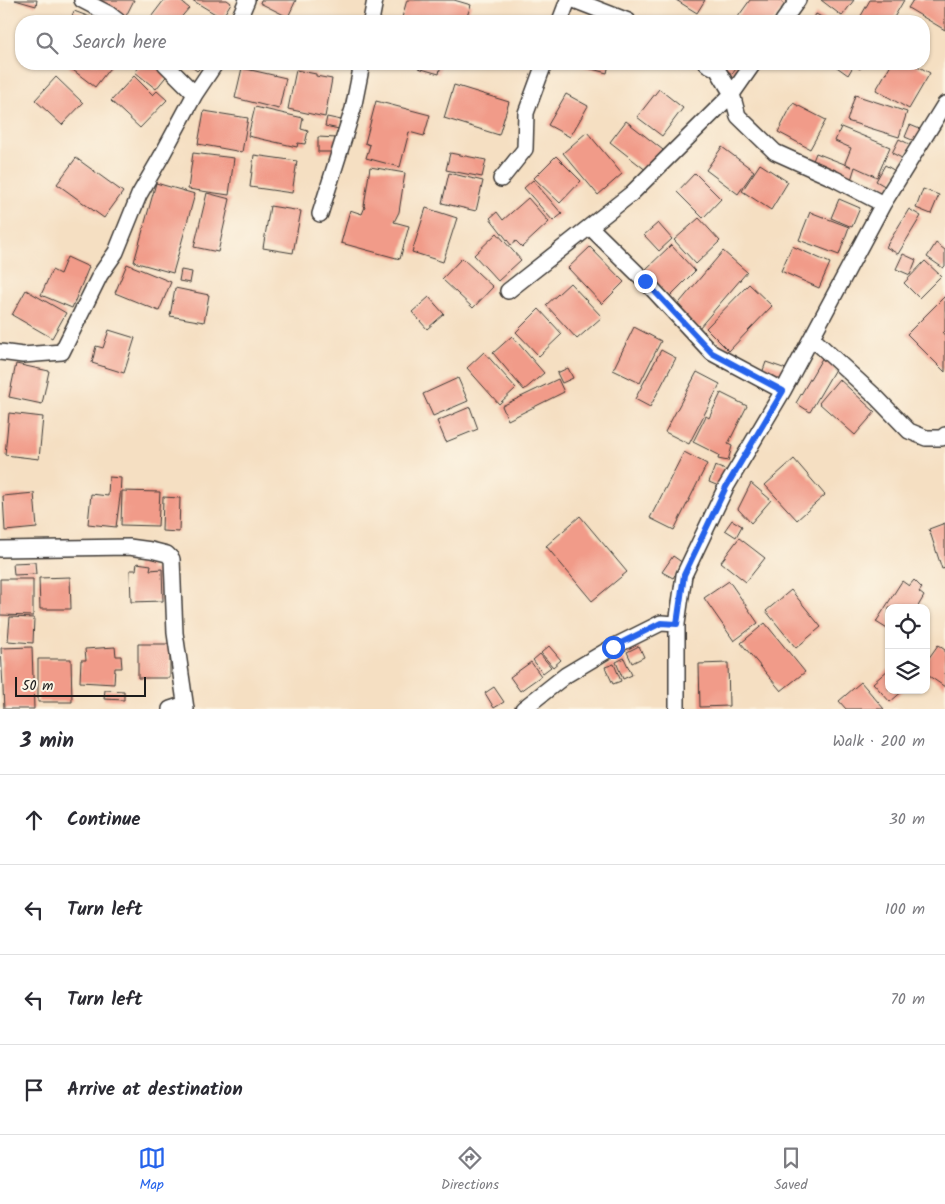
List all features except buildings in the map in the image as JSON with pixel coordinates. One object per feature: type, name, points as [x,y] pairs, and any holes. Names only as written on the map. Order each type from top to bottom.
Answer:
[{"type":"street","points":[[82,0],[110,15]]},
{"type":"street","points":[[241,15],[247,0]]},
{"type":"street","points":[[372,15],[375,0]]},
{"type":"street","points":[[562,15],[568,0]]},
{"type":"street","points":[[574,0],[613,15]]},
{"type":"street","points":[[787,15],[798,0]]},
{"type":"street","points":[[171,70],[194,94]]},
{"type":"street","points":[[0,352],[23,355],[62,352],[100,274],[116,252],[138,195],[161,157],[194,94],[211,70]]},
{"type":"street","points":[[320,214],[353,109],[361,70]]},
{"type":"street","points":[[501,180],[525,149],[526,113],[542,70]]},
{"type":"street","points":[[718,70],[732,94],[738,116],[775,152],[835,179],[883,204]]},
{"type":"street","points":[[508,291],[631,194],[732,94],[749,70]]},
{"type":"street","points":[[677,709],[677,624],[684,575],[726,487],[783,391],[883,204],[945,104]]},
{"type":"street","points":[[590,226],[645,281],[712,353],[783,391]]},
{"type":"street","points":[[812,338],[877,398],[909,431],[926,438],[942,438],[945,434]]},
{"type":"street","points":[[0,549],[129,547],[167,554],[172,560],[175,633],[186,707],[170,709]]},
{"type":"street","points":[[523,709],[566,676],[613,647],[661,623],[677,624]]},
{"type":"route","points":[[613,647],[661,623],[677,624],[684,575],[726,487],[783,391],[712,353],[645,281]]}]
